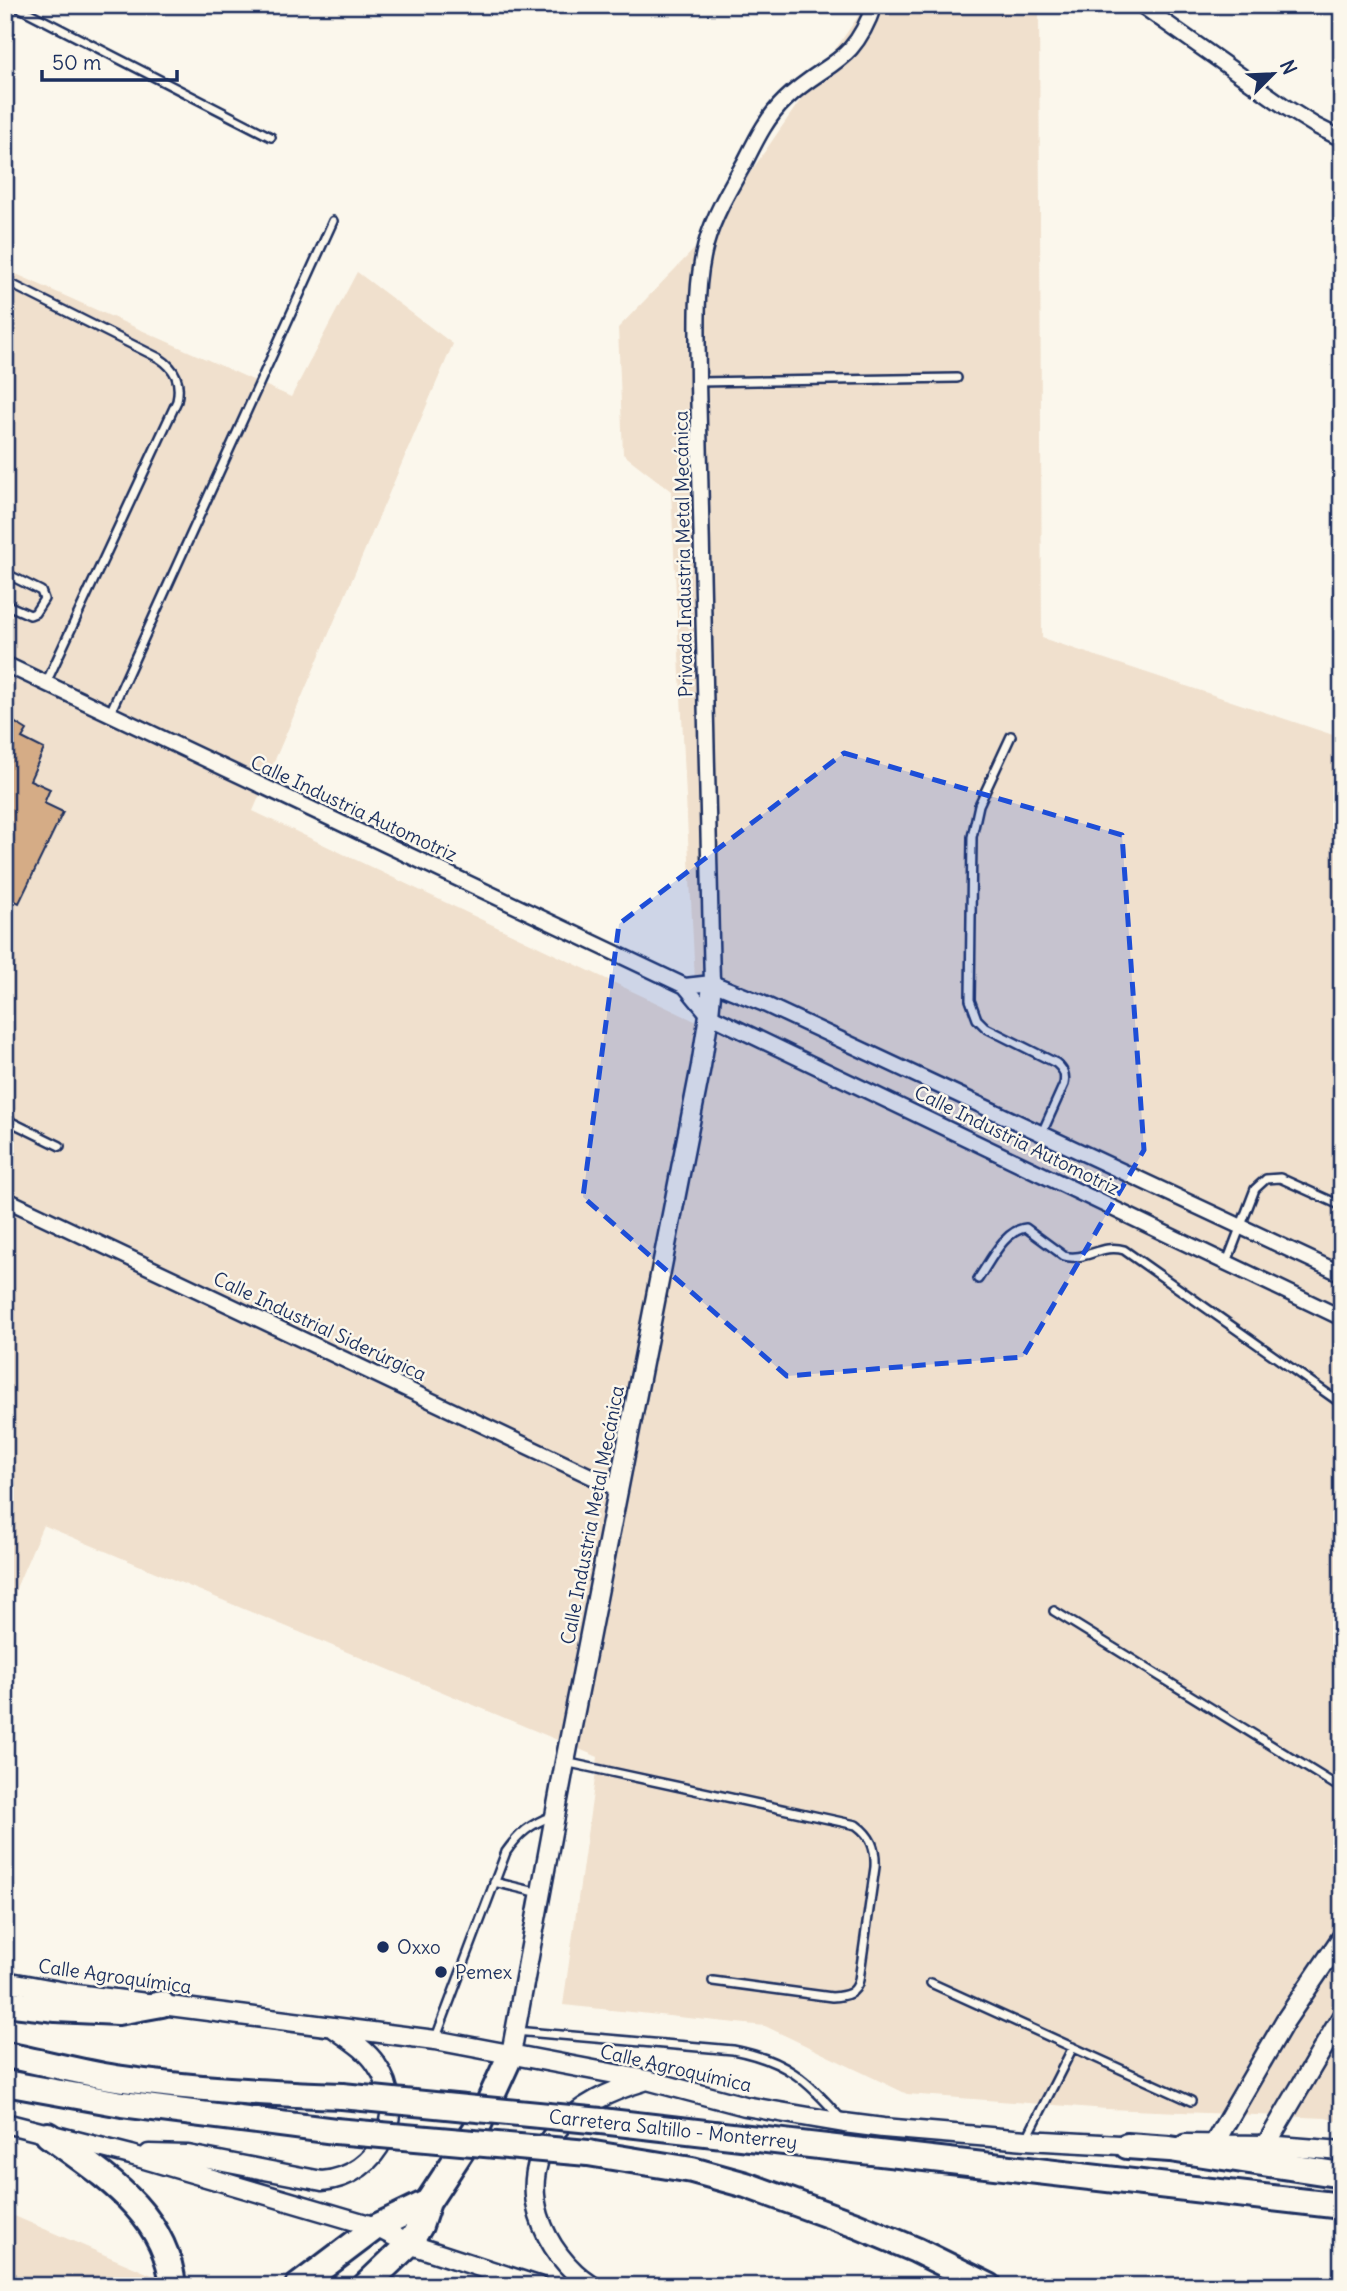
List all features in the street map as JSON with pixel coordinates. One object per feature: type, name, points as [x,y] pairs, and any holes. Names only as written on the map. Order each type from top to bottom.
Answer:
[{"type":"highway","points":[[5,2003],[118,2012],[162,2004]]},
{"type":"highway","points":[[365,2286],[409,2244],[420,2226],[428,2202],[480,2124],[513,2043]]},
{"type":"highway","name":"Carretera Saltillo - Monterrey","points":[[5,2055],[113,2077],[180,2086],[342,2096],[601,2121],[1342,2206]]},
{"type":"highway","name":"Carretera Saltillo - Monterrey","points":[[5,2083],[121,2104],[335,2131],[588,2153],[680,2168],[746,2185],[856,2225],[989,2286]]},
{"type":"highway","points":[[48,2135],[112,2182],[142,2212],[163,2245],[173,2286]]},
{"type":"highway","points":[[1127,2146],[1170,2149],[1342,2175]]},
{"type":"highway","points":[[298,2286],[376,2227],[428,2202]]},
{"type":"street","name":"Privada Industria Metal Mecánica","points":[[712,983],[698,382],[698,305],[701,274],[706,244],[720,210],[770,117],[787,98],[846,55],[862,33],[874,5]]},
{"type":"street","points":[[1141,5],[1287,108],[1342,139]]},
{"type":"street","name":"Calle Industria Automotriz","points":[[5,664],[685,986],[709,1015],[1342,1318]]},
{"type":"street","name":"Calle Industria Automotriz","points":[[685,986],[712,983],[824,1030],[1342,1274]]},
{"type":"street","name":"Calle Industria Metal Mecánica","points":[[513,2043],[709,1015],[712,983]]},
{"type":"street","name":"Calle Industrial Siderúrgica","points":[[5,1199],[618,1489]]},
{"type":"street","points":[[1215,2142],[1285,2021],[1342,1938]]},
{"type":"street","name":"Calle Agroquímica","points":[[5,1981],[76,1994],[435,2040],[513,2043],[745,2106],[883,2128],[1127,2146],[1215,2142],[1342,2151]]},
{"type":"street","points":[[1266,2145],[1342,2016]]},
{"type":"street","points":[[131,2155],[188,2155],[322,2181],[336,2180],[361,2168],[382,2143],[391,2113],[389,2092],[375,2063],[332,2027]]},
{"type":"street","points":[[592,2286],[563,2262],[551,2246],[540,2222],[535,2197],[536,2174],[542,2155],[554,2133],[573,2115],[617,2089],[647,2080]]},
{"type":"street","points":[[5,2123],[131,2155],[376,2227],[409,2244],[538,2286]]},
{"type":"lane","points":[[13,5],[271,137]]},
{"type":"lane","points":[[110,713],[333,221]]},
{"type":"lane","points":[[5,281],[159,358],[169,364],[179,382],[177,401],[46,683]]},
{"type":"lane","points":[[698,382],[957,378]]},
{"type":"lane","points":[[5,573],[41,591],[44,599],[35,613],[30,615],[5,604]]},
{"type":"lane","points":[[1012,736],[979,805],[972,837],[970,1000],[977,1019],[986,1028],[1062,1068],[1064,1084],[1042,1133]]},
{"type":"lane","points":[[5,1119],[60,1146]]},
{"type":"lane","points":[[1227,1262],[1255,1189],[1260,1183],[1280,1178],[1342,1206]]},
{"type":"lane","points":[[978,1279],[1005,1240],[1019,1228],[1026,1228],[1064,1256],[1071,1258],[1107,1247],[1124,1250],[1342,1404]]},
{"type":"lane","points":[[1054,1611],[1342,1789]]},
{"type":"lane","points":[[565,1762],[856,1825],[866,1832],[873,1843],[875,1867],[859,1980],[852,1993],[844,1997],[832,1997],[713,1981]]},
{"type":"lane","points":[[435,2040],[506,1852],[516,1837],[536,1822],[555,1815]]},
{"type":"lane","points":[[494,1882],[540,1893]]},
{"type":"lane","points":[[931,1983],[1191,2101]]},
{"type":"lane","points":[[513,2043],[733,2050],[757,2054],[800,2076],[820,2094],[844,2123]]},
{"type":"lane","points":[[1026,2140],[1073,2047]]},
{"type":"highlighted area","points":[[844,753],[1122,835],[1144,1150],[1023,1357],[787,1376],[583,1197],[619,924]]},
{"type":"shaded area","points":[[866,5],[1039,5],[1042,638],[1342,738],[1342,2123],[1326,2118],[1107,2109],[907,2094],[765,2026],[563,2005],[598,1757],[43,1525],[5,1614],[5,269],[291,397],[357,272],[453,344],[253,811],[697,1022],[671,491],[623,454],[618,328],[705,238]]},
{"type":"shaded area","points":[[5,2212],[168,2282],[168,2286],[5,2286]]},
{"type":"building","points":[[14,722],[27,730],[22,738],[44,749],[30,780],[50,789],[44,803],[63,812],[19,903],[5,896],[5,737]]},
{"type":"place","name":"Oxxo","points":[[383,1947]]},
{"type":"place","name":"Pemex","points":[[441,1972]]}]
